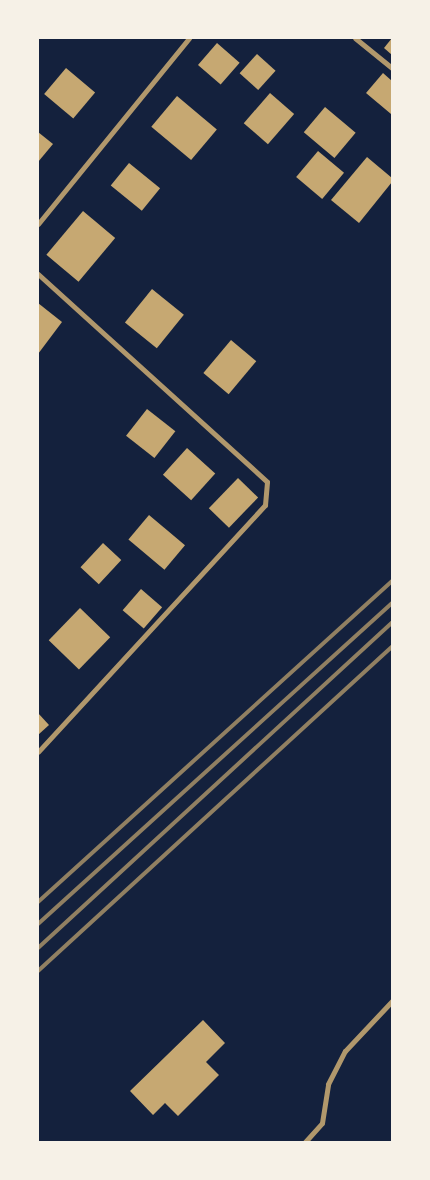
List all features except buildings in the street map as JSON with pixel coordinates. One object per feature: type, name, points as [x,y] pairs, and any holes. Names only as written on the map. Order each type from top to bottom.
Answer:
[{"type":"street","points":[[38,224],[189,38]]},
{"type":"street","points":[[354,38],[392,68]]},
{"type":"street","points":[[38,274],[267,482],[265,505],[38,752]]},
{"type":"street","points":[[305,1142],[322,1124],[328,1084],[345,1051],[392,1001]]},
{"type":"railway","points":[[38,902],[392,581]]},
{"type":"railway","points":[[38,924],[392,603]]},
{"type":"railway","points":[[38,948],[392,623]]},
{"type":"railway","points":[[38,971],[392,647]]}]
